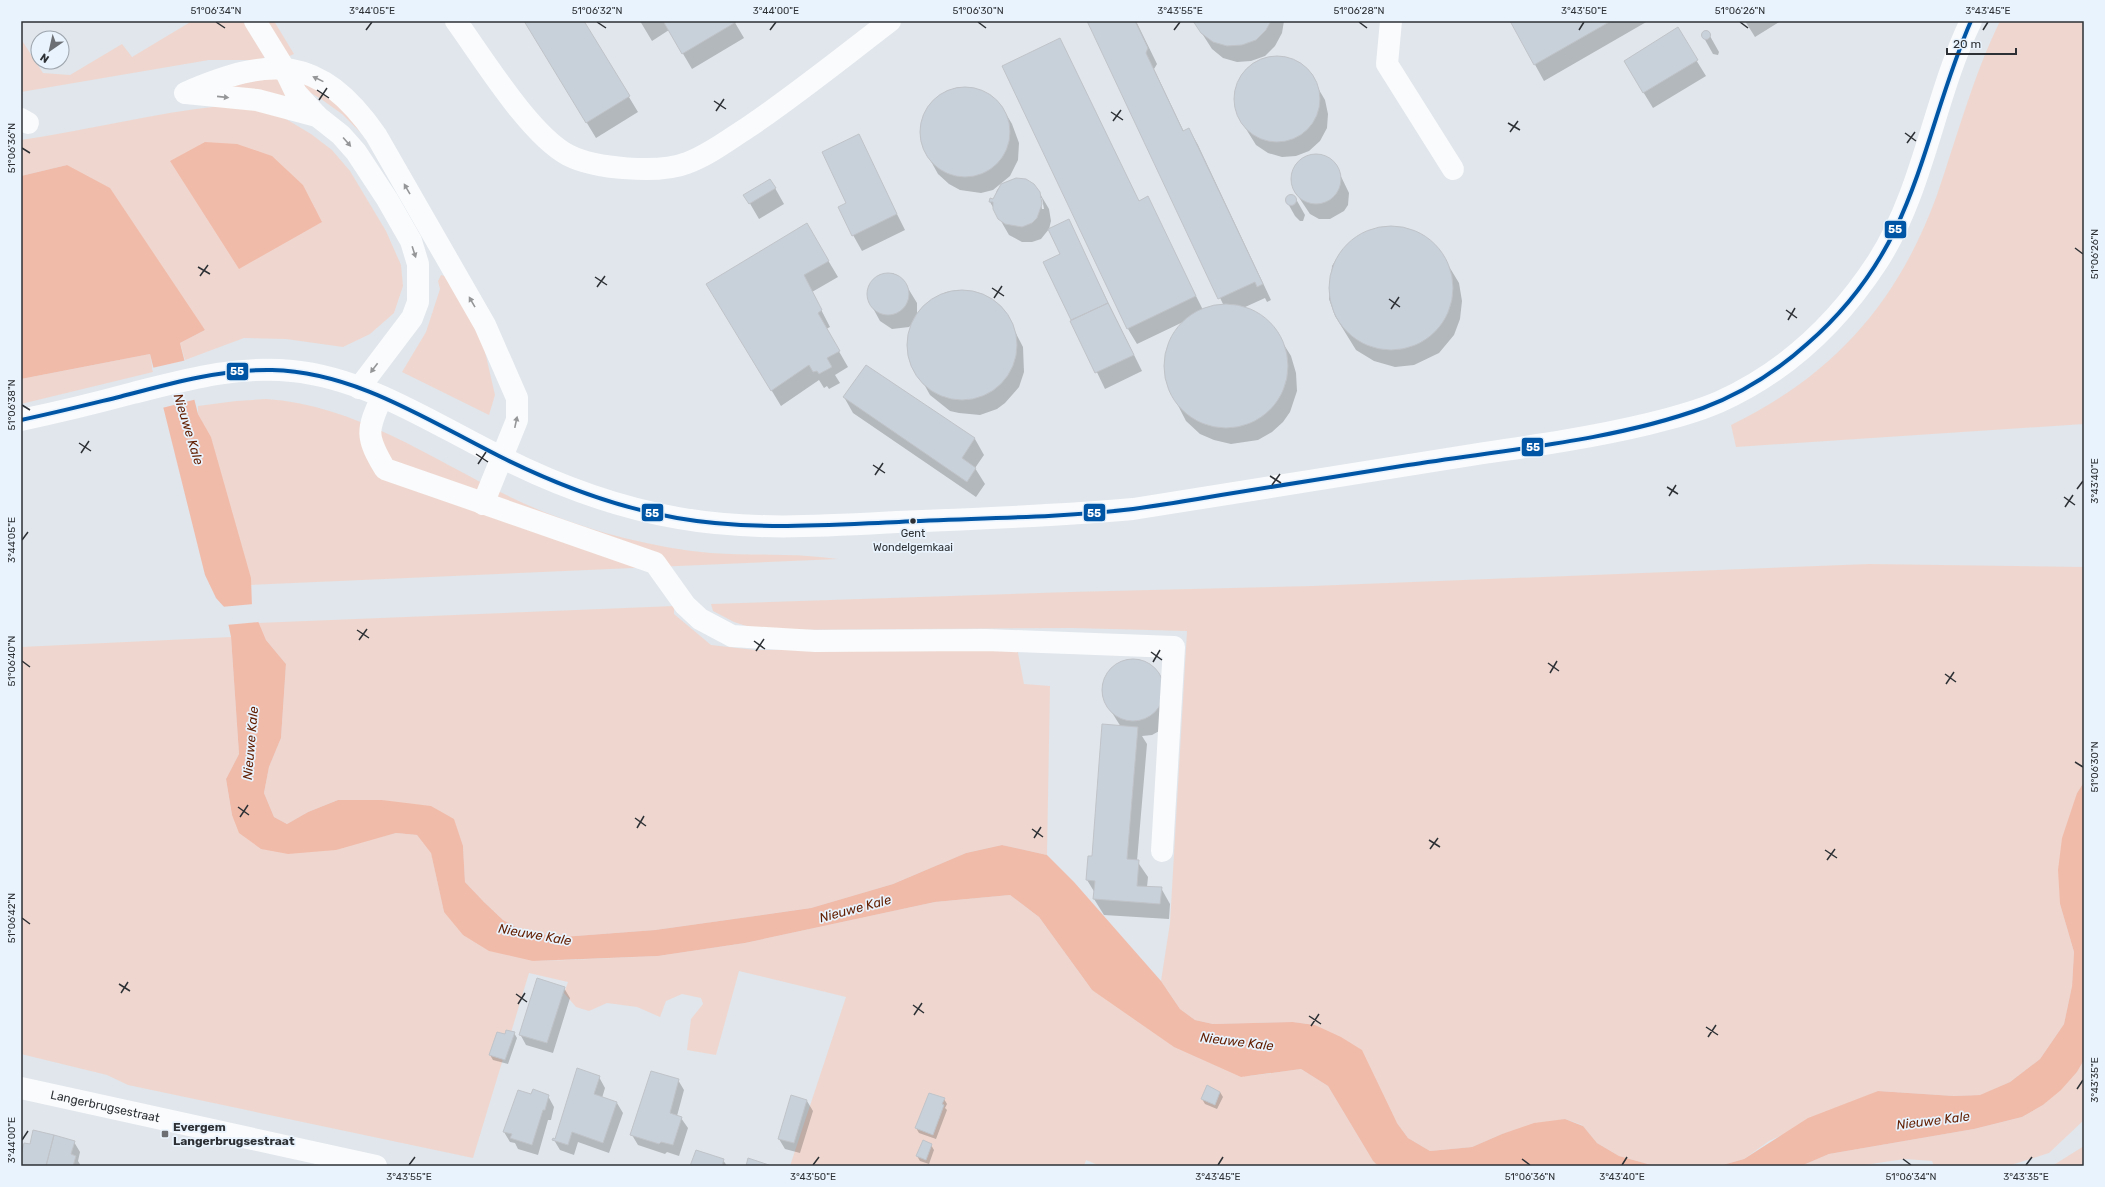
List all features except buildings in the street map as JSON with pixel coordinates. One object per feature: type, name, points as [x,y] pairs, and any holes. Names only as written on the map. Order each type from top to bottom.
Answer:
[{"type":"main road","points":[[255,21],[284,68],[296,93],[317,116],[341,135],[356,152],[388,199],[411,241],[418,264],[418,302],[412,318],[359,388]]},
{"type":"main road","points":[[456,21],[520,109],[543,136],[568,155],[617,167],[640,169],[686,164],[714,150],[773,110],[890,21]]},
{"type":"main road","points":[[1391,21],[1387,64],[1453,169]]},
{"type":"main road","points":[[21,420],[193,377],[266,369],[293,371],[331,377],[382,397],[503,458],[585,494],[677,518],[744,525],[839,525],[1060,515],[1133,509],[1608,434],[1687,414],[1721,401],[1756,382],[1792,358],[1827,328],[1854,296],[1880,258],[1897,223],[1915,181],[1947,78],[1971,21]]},
{"type":"main road","points":[[317,116],[257,100],[184,93],[222,77],[284,68],[297,70],[328,83],[344,96],[361,114],[376,135],[485,325],[517,398],[517,420],[503,458],[483,504]]},
{"type":"main road","points":[[382,397],[370,422],[372,447],[385,469],[655,563],[690,610],[700,619],[732,636],[815,640],[986,640],[1174,647],[1162,851]]},
{"type":"main road","name":"Langerbrugsestraat","points":[[21,1088],[376,1166]]},
{"type":"shaded area","points":[[192,21],[243,21],[265,57],[260,60],[209,60],[21,92],[21,39],[30,53],[30,70],[41,70],[43,73],[70,75],[122,44],[132,57]]},
{"type":"shaded area","points":[[263,21],[274,21],[294,54],[285,58]]},
{"type":"shaded area","points":[[2000,21],[2084,21],[2084,424],[1736,447],[1731,425],[1768,405],[1801,383],[1831,358],[1858,331],[1882,302],[1903,269],[1921,234],[1937,195],[1973,85]]},
{"type":"shaded area","points":[[275,76],[289,95],[284,100],[219,89]]},
{"type":"shaded area","points":[[307,82],[335,98],[361,133],[342,114],[304,89],[302,86]]},
{"type":"shaded area","points":[[221,106],[262,110],[286,119],[311,134],[332,150],[350,171],[386,231],[401,265],[403,286],[394,313],[370,334],[343,347],[286,339],[244,338],[185,360],[180,343],[205,330],[67,165],[21,176],[21,140],[146,117]]},
{"type":"shaded area","points":[[441,275],[448,277],[483,343],[495,395],[489,415],[402,372],[426,332],[440,289],[438,281]]},
{"type":"shaded area","points":[[150,354],[153,372],[21,404],[21,379]]},
{"type":"shaded area","points":[[266,399],[303,404],[339,414],[408,444],[510,497],[564,520],[605,533],[690,551],[720,554],[798,555],[838,559],[251,585],[211,438],[198,414],[198,406]]},
{"type":"shaded area","points":[[1869,564],[2084,567],[2084,782],[2077,793],[2060,904],[2074,952],[2072,986],[2064,1024],[2040,1059],[2010,1082],[1981,1095],[1954,1096],[1878,1091],[1769,1141],[1744,1159],[1719,1166],[1655,1166],[1619,1156],[1597,1143],[1582,1125],[1565,1119],[1502,1134],[1472,1147],[1430,1151],[1408,1138],[1315,1025],[1293,1022],[1213,1024],[1195,1020],[1180,1009],[1161,981],[1170,923],[1187,631],[1072,628],[758,630],[734,622],[713,611],[711,604],[1069,592],[1312,586]]},
{"type":"shaded area","points":[[674,606],[674,614],[711,645],[755,650],[1017,648],[1024,684],[1050,686],[1047,855],[1002,845],[966,853],[893,884],[811,908],[655,930],[562,937],[525,932],[503,920],[465,882],[463,846],[338,800],[308,812],[287,824],[274,817],[264,793],[269,767],[281,738],[286,664],[266,640],[257,623]]},
{"type":"shaded area","points":[[231,637],[239,754],[226,779],[232,815],[373,839],[396,833],[417,835],[431,852],[444,912],[533,961],[658,956],[745,943],[935,902],[1010,895],[1039,917],[1092,990],[1249,1076],[1301,1069],[1328,1086],[1373,1161],[1378,1166],[1100,1166],[1086,1160],[1084,1166],[790,1166],[846,997],[739,971],[716,1055],[687,1050],[691,1019],[703,1004],[701,998],[682,994],[666,1001],[660,1017],[637,1007],[607,1003],[589,1011],[576,1007],[564,993],[568,982],[529,973],[473,1158],[128,1085],[107,1075],[21,1054],[21,647]]},
{"type":"shaded area","points":[[2084,1060],[2084,1120],[2049,1153],[2008,1166],[1934,1166],[1932,1161],[1905,1159],[1857,1166],[1801,1166],[1829,1154],[1974,1129],[2022,1117],[2043,1105],[2060,1090],[2077,1072]]},
{"type":"shaded area","points":[[2084,1146],[2084,1166],[2052,1166]]},
{"type":"water","points":[[205,142],[237,144],[272,156],[303,185],[322,222],[239,269],[170,161]]},
{"type":"water","name":"Nieuwe Kale","points":[[67,165],[110,188],[205,330],[180,343],[198,414],[211,437],[251,578],[252,607],[266,640],[286,664],[281,738],[269,767],[264,793],[274,817],[287,824],[308,812],[338,800],[382,800],[431,806],[454,819],[463,846],[465,882],[484,902],[503,920],[525,932],[562,937],[655,930],[811,908],[893,884],[966,853],[1002,845],[1047,855],[1074,882],[1161,981],[1180,1009],[1195,1020],[1213,1024],[1293,1022],[1315,1025],[1341,1037],[1362,1050],[1397,1123],[1408,1138],[1430,1151],[1472,1147],[1502,1134],[1534,1123],[1565,1119],[1583,1126],[1597,1143],[1619,1156],[1655,1166],[1378,1166],[1373,1161],[1328,1086],[1301,1069],[1241,1077],[1174,1047],[1092,990],[1039,917],[1010,895],[935,902],[745,943],[658,956],[533,961],[489,951],[463,935],[444,912],[431,853],[417,835],[396,833],[336,850],[288,854],[261,849],[239,833],[232,815],[226,779],[239,754],[231,637],[225,608],[216,598],[205,575],[150,354],[21,379],[21,176]]},
{"type":"water","name":"Nieuwe Kale","points":[[2084,782],[2084,1060],[2077,1072],[2061,1090],[2043,1105],[2022,1117],[1974,1129],[1829,1154],[1801,1166],[1719,1166],[1744,1159],[1808,1118],[1878,1091],[1954,1096],[1980,1095],[2010,1082],[2040,1059],[2064,1024],[2072,986],[2074,952],[2060,904],[2058,870],[2062,838],[2077,793]]},
{"type":"pier","points":[[187,360],[197,399],[162,408],[152,368]]},
{"type":"pier","points":[[254,604],[259,622],[226,625],[223,609],[221,607]]},
{"type":"transit line","name":"55","points":[[21,420],[194,378],[253,370],[303,373],[332,379],[390,400],[520,466],[564,485],[608,501],[631,508],[677,518],[732,525],[760,526],[1016,517],[1133,509],[1595,437],[1632,429],[1703,408],[1745,389],[1795,354],[1820,332],[1845,306],[1857,292],[1877,262],[1895,230],[1916,179],[1960,47],[1971,21]]},
{"type":"place","name":"Gent Wondelgemkaai","points":[[913,521]]},
{"type":"place","name":"Evergem Langerbrugsestraat","points":[[165,1134]]}]
